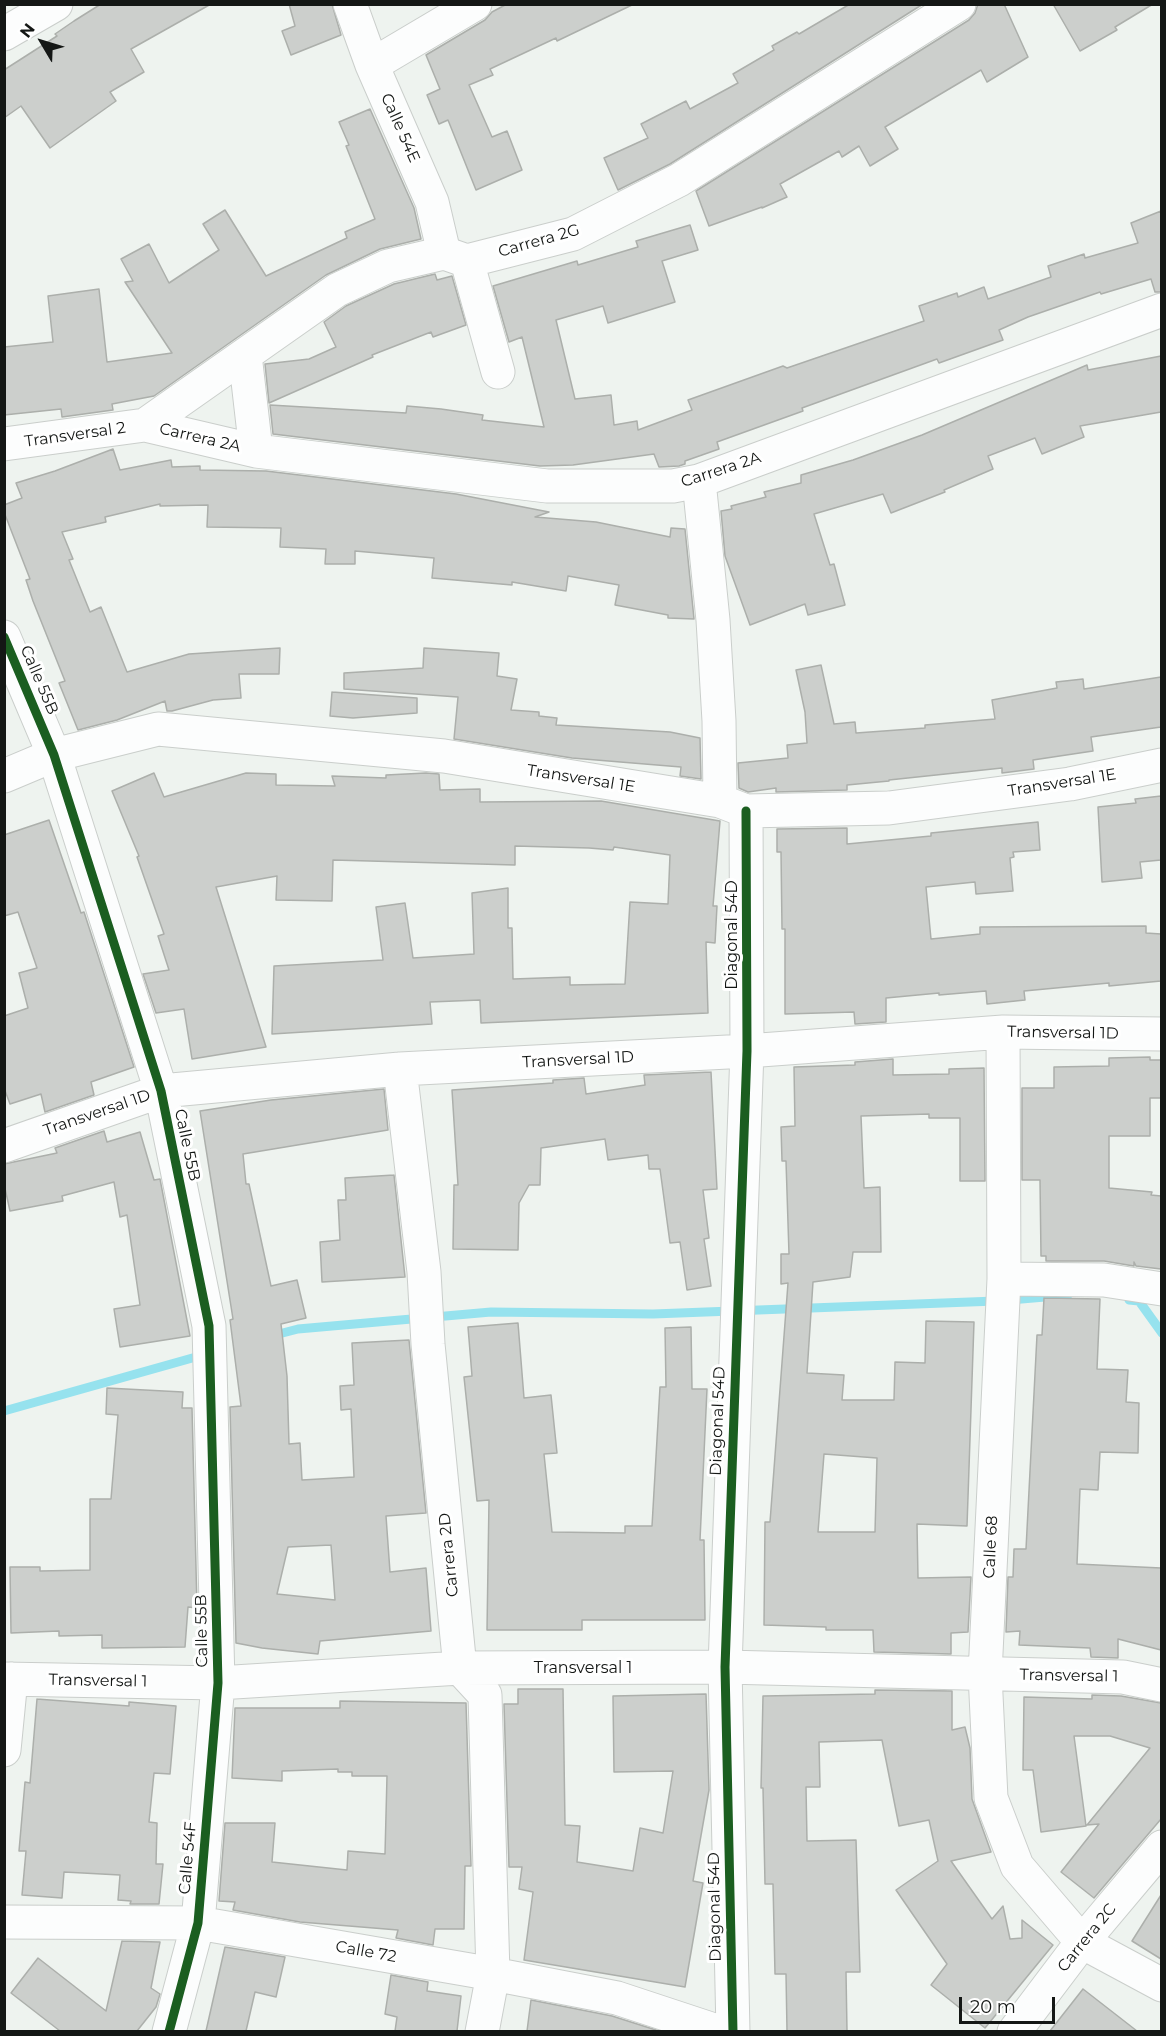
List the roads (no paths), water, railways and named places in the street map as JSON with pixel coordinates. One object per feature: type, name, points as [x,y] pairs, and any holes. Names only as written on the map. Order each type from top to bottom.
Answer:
[{"type":"street","points":[[4,34],[56,4]]},
{"type":"street","name":"Calle 54E","points":[[351,4],[372,65],[455,257],[498,372]]},
{"type":"street","points":[[372,65],[475,4]]},
{"type":"street","name":"Carrera 2G","points":[[145,425],[337,290],[388,266],[455,257],[573,234],[680,180],[959,4]]},
{"type":"street","name":"Carrera 2A","points":[[145,425],[256,451],[547,486],[673,486],[699,481],[1161,310]]},
{"type":"street","name":"Carrera 2A","points":[[245,355],[256,451]]},
{"type":"street","name":"Transversal 2","points":[[4,444],[145,425]]},
{"type":"street","name":"Diagonal 54D","points":[[699,481],[713,620],[719,722],[733,806],[747,1051],[725,1667],[733,2031]]},
{"type":"street","name":"Calle 55B","points":[[4,637],[54,755],[161,1091],[209,1326],[218,1683]]},
{"type":"street","name":"Transversal 1E","points":[[4,776],[54,755],[158,729],[444,756],[733,806],[890,808],[1070,784],[1161,765]]},
{"type":"street","name":"Transversal 1D","points":[[4,1146],[161,1091],[400,1069],[747,1051],[1003,1032],[1161,1034]]},
{"type":"street","name":"Calle 68","points":[[1003,1032],[1003,1297],[985,1674],[991,1798],[1017,1866],[1082,1942],[1161,1985]]},
{"type":"street","name":"Carrera 2D","points":[[400,1069],[424,1272],[428,1344],[460,1668]]},
{"type":"street","points":[[1003,1297],[1104,1280],[1161,1289]]},
{"type":"street","name":"Transversal 1","points":[[8,1679],[218,1683],[460,1668],[725,1667],[1123,1677],[1161,1685]]},
{"type":"street","points":[[460,1668],[485,1695],[493,1974],[482,2031]]},
{"type":"street","points":[[4,1750],[8,1679]]},
{"type":"street","name":"Calle 54F","points":[[169,2031],[198,1923],[218,1683]]},
{"type":"street","name":"Carrera 2C","points":[[1014,2031],[1082,1942],[1161,1847]]},
{"type":"street","name":"Calle 72","points":[[4,1922],[198,1923],[617,1998],[720,2031]]},
{"type":"waterway","points":[[1010,1300],[1068,1295]]},
{"type":"waterway","points":[[1129,1300],[1139,1301],[1162,1333]]},
{"type":"waterway","points":[[271,1336],[298,1329],[491,1312],[653,1314],[996,1301]]},
{"type":"waterway","points":[[4,1411],[203,1355]]}]
